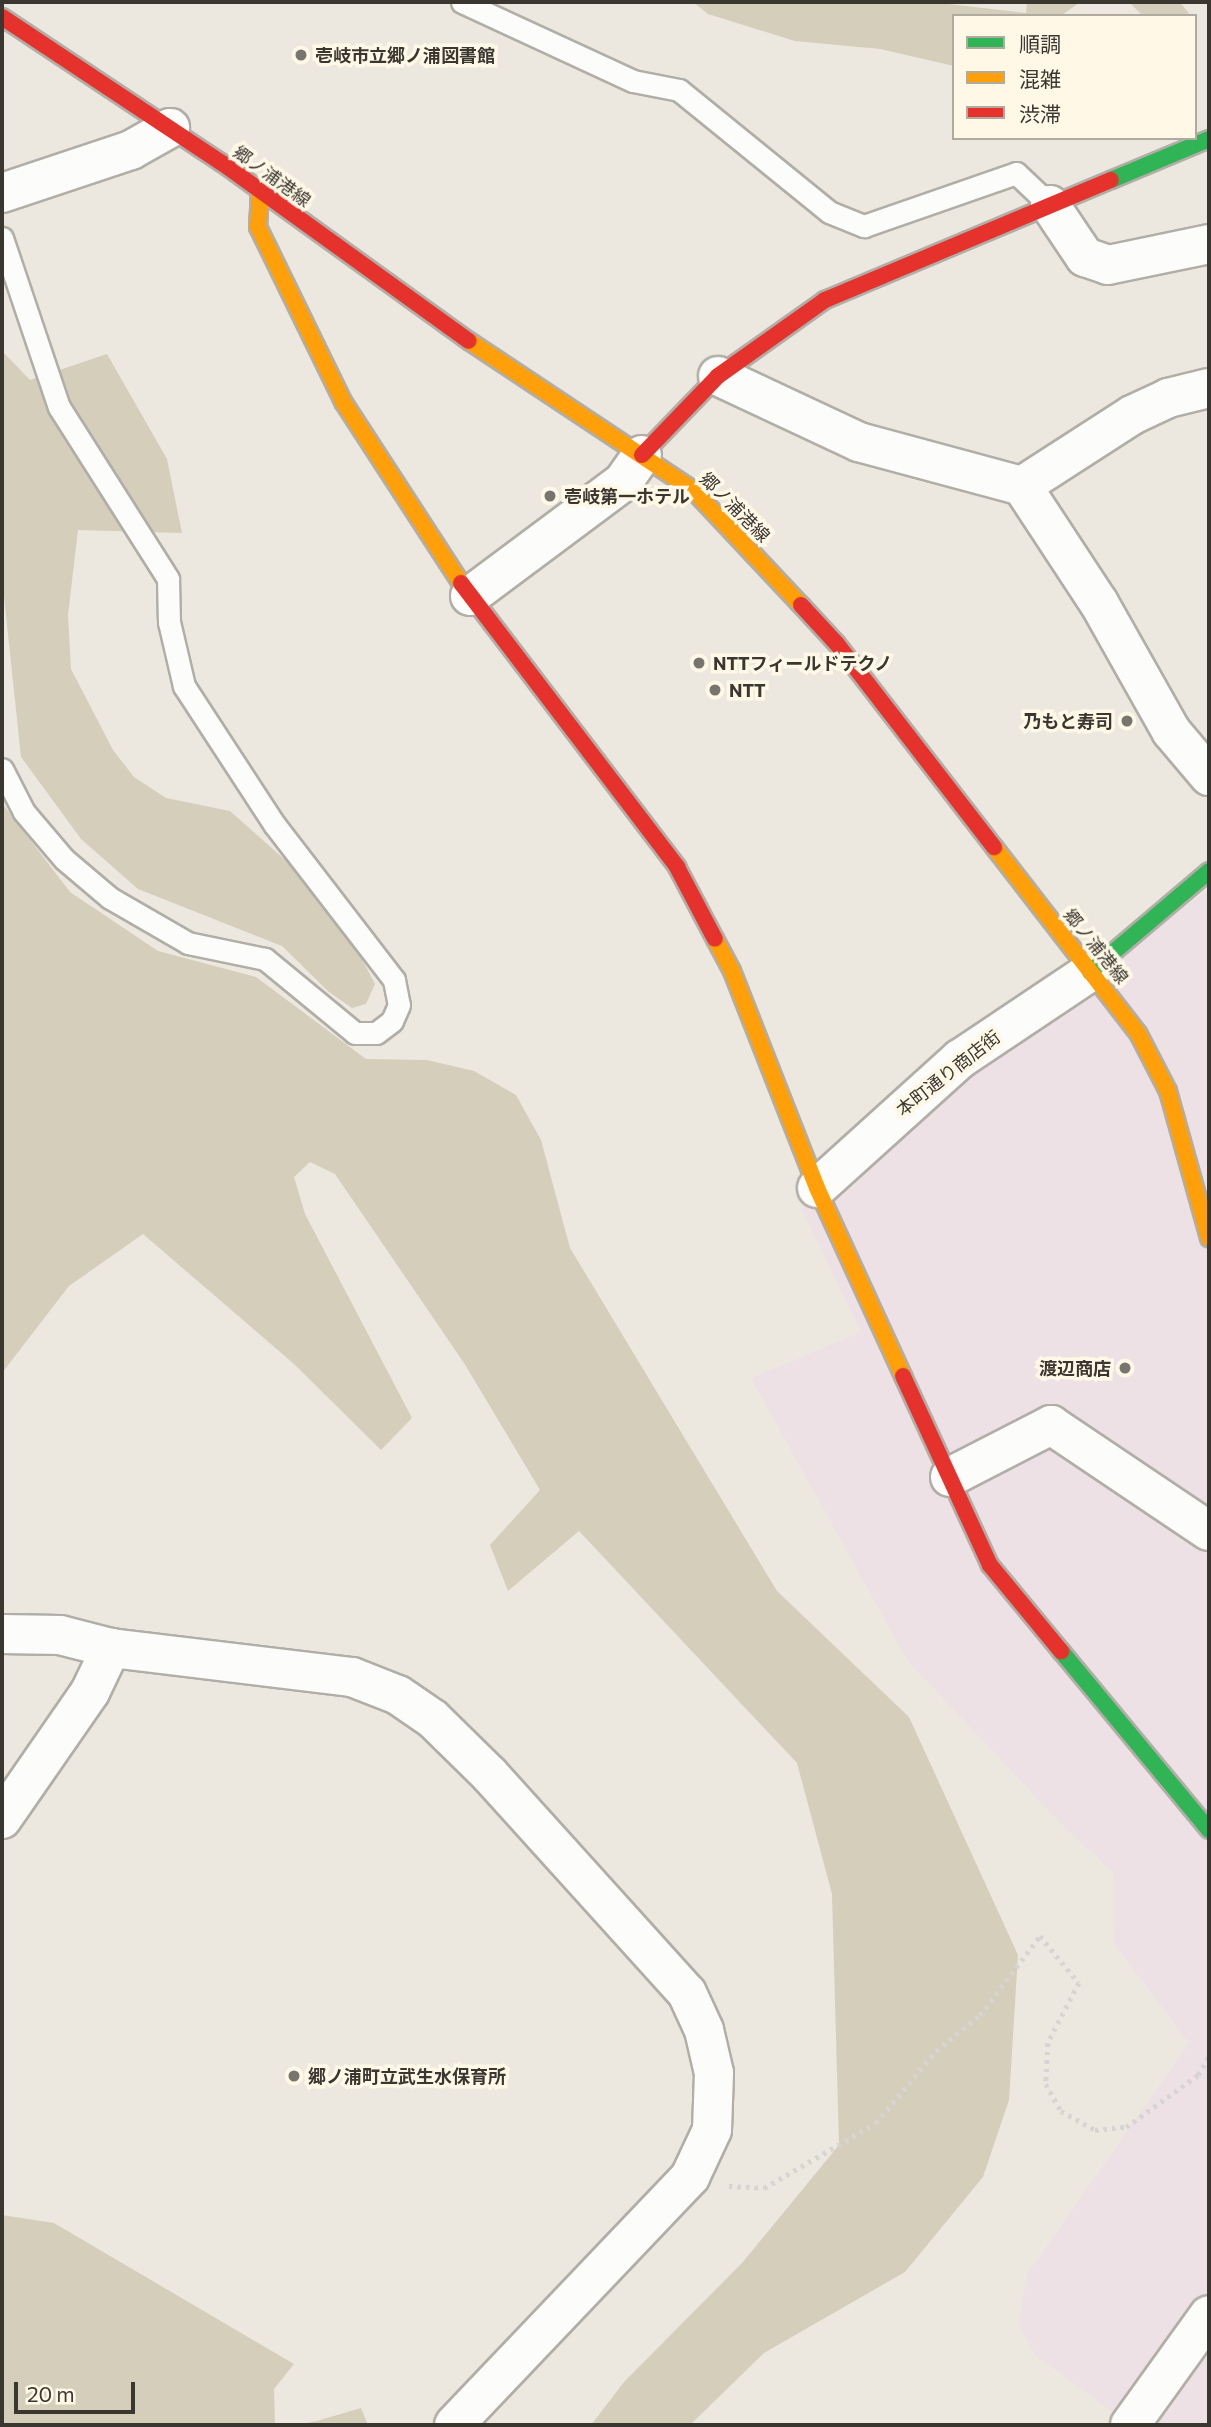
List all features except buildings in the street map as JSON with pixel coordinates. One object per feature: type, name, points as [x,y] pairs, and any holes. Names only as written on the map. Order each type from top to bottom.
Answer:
[{"type":"street","name":"郷ノ浦港線","points":[[2,17],[260,190],[395,292],[692,489],[837,645],[1138,1033],[1168,1091],[1209,1238]]},
{"type":"street","points":[[2,193],[131,150],[170,128]]},
{"type":"street","points":[[470,596],[622,482],[642,455],[718,376],[825,300],[1209,139]]},
{"type":"street","points":[[260,190],[258,227],[344,403],[470,596],[677,867],[732,971],[817,1188],[990,1565],[1209,1830]]},
{"type":"street","points":[[1051,205],[1084,257],[1108,265],[1209,244]]},
{"type":"street","points":[[718,376],[859,442],[1023,486],[1099,603],[1171,731],[1209,776]]},
{"type":"street","points":[[1023,486],[1132,415],[1168,398],[1209,388]]},
{"type":"street","points":[[1090,972],[1209,871]]},
{"type":"street","name":"本町通り商店街","points":[[817,1188],[961,1059],[1090,972]]},
{"type":"street","points":[[950,1476],[1051,1425],[1209,1531]]},
{"type":"street","points":[[2,1634],[60,1635],[111,1648],[352,1677],[398,1695],[433,1719],[687,1993],[704,2030],[714,2082],[712,2130],[690,2178],[454,2425]]},
{"type":"street","points":[[2,1819],[90,1692],[111,1648]]},
{"type":"street","points":[[1130,2425],[1209,2315]]},
{"type":"lane","points":[[462,2],[633,81],[679,90],[829,212],[864,226],[1016,173],[1051,205]]},
{"type":"lane","points":[[2,238],[59,407],[168,579],[169,622],[184,686],[274,824],[394,980],[399,1005],[392,1021],[376,1033],[355,1033],[265,959],[188,943],[110,898],[64,859],[24,812],[2,769]]},
{"type":"path","points":[[690,2178],[744,2189],[764,2188],[876,2123],[936,2051],[980,2015],[1040,1936],[1079,1983],[1048,2043],[1046,2084],[1061,2111],[1095,2130],[1126,2127],[1198,2075],[1209,2057]]},
{"type":"shaded area","points":[[693,2],[931,2],[1026,13],[1027,2],[1080,2],[1064,14],[952,14],[952,66],[880,49],[795,41],[708,14]]},
{"type":"shaded area","points":[[1129,2],[1180,2],[1189,14],[1141,14]]},
{"type":"shaded area","points":[[2,351],[30,380],[107,354],[167,459],[182,533],[78,530],[68,615],[71,669],[113,750],[134,777],[166,798],[230,811],[293,867],[362,959],[375,984],[366,1004],[352,1008],[329,992],[282,946],[138,889],[81,839],[21,757],[2,578]]},
{"type":"shaded area","points":[[2,803],[70,892],[158,951],[256,977],[366,1059],[427,1060],[474,1071],[516,1095],[541,1140],[570,1248],[777,1591],[909,1717],[1018,1955],[1009,2100],[983,2177],[905,2272],[764,2353],[690,2425],[591,2425],[624,2382],[742,2263],[839,2145],[832,1894],[797,1763],[579,1531],[508,1591],[490,1545],[540,1490],[464,1363],[335,1174],[310,1162],[294,1177],[305,1214],[412,1418],[381,1450],[294,1364],[143,1234],[69,1286],[2,1373]]},
{"type":"shaded area","points":[[1209,889],[1209,2425],[1130,2425],[1035,2355],[1019,2325],[1027,2274],[1189,2043],[1114,1944],[1113,1872],[1065,1828],[907,1660],[751,1378],[861,1332],[801,1208],[831,1194],[903,1116]]},
{"type":"shaded area","points":[[2,2215],[54,2223],[294,2364],[274,2389],[275,2425],[2,2425]]},
{"type":"shaded area","points":[[361,2408],[368,2425],[296,2425],[317,2421]]},
{"type":"traffic: fast","points":[[1111,180],[1209,139]]},
{"type":"traffic: fast","points":[[1090,972],[1209,871]]},
{"type":"traffic: fast","points":[[1061,1651],[1209,1830]]},
{"type":"traffic: slow","points":[[260,190],[258,227],[344,403],[461,583]]},
{"type":"traffic: slow","points":[[469,341],[692,489],[801,605]]},
{"type":"traffic: slow","points":[[994,847],[1138,1033],[1168,1091],[1209,1238]]},
{"type":"traffic: slow","points":[[715,939],[732,971],[817,1188],[903,1376]]},
{"type":"traffic: jam","points":[[2,17],[222,163],[469,341]]},
{"type":"traffic: jam","points":[[642,455],[718,376],[825,300],[1111,180]]},
{"type":"traffic: jam","points":[[461,583],[677,867],[715,939]]},
{"type":"traffic: jam","points":[[801,605],[837,644],[994,847]]},
{"type":"traffic: jam","points":[[903,1376],[990,1565],[1061,1651]]},
{"type":"place","name":"壱岐市立郷ノ浦図書館","points":[[301,55]]},
{"type":"place","name":"壱岐第一ホテル","points":[[550,496]]},
{"type":"place","name":"NTTフィールドテクノ","points":[[699,663]]},
{"type":"place","name":"NTT","points":[[715,690]]},
{"type":"place","name":"乃もと寿司","points":[[1127,721]]},
{"type":"place","name":"渡辺商店","points":[[1125,1368]]},
{"type":"place","name":"郷ノ浦町立武生水保育所","points":[[294,2076]]}]
